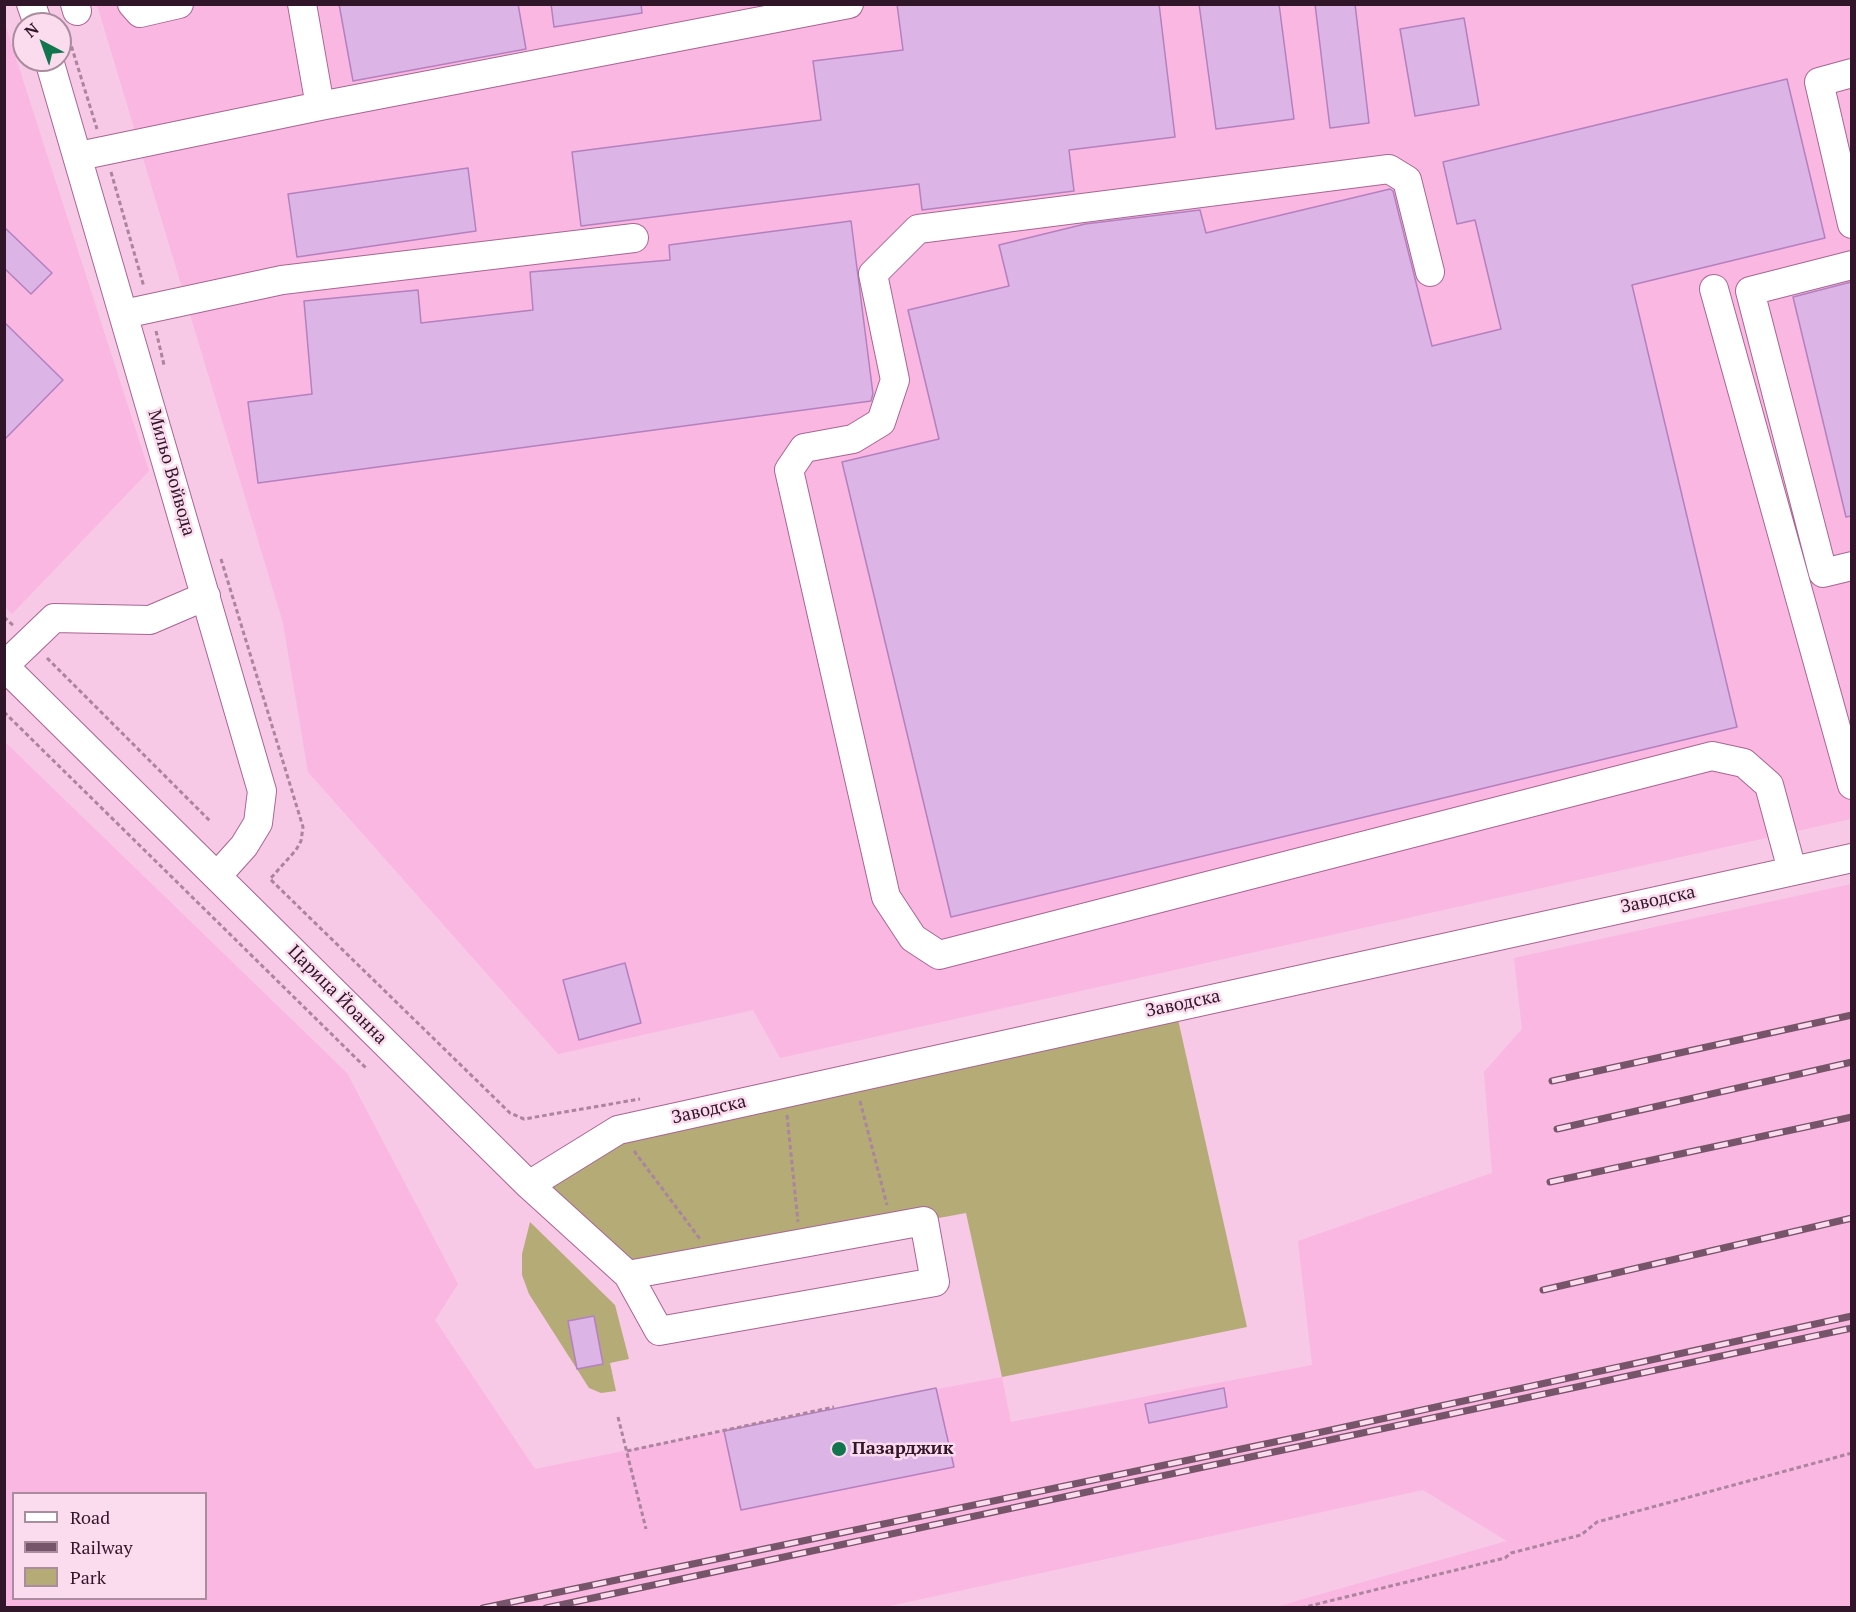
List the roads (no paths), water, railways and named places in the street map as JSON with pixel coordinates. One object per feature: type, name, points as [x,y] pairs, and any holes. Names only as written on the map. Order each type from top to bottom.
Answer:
[{"type":"street","points":[[32,4],[52,12]]},
{"type":"street","points":[[132,4],[140,13],[179,4]]},
{"type":"street","points":[[302,4],[320,106]]},
{"type":"street","points":[[92,153],[320,106],[849,4]]},
{"type":"street","name":"Мильо Войвода","points":[[55,72],[92,153],[137,312],[206,596],[262,791],[258,823],[244,846],[217,876]]},
{"type":"street","points":[[1851,73],[1819,82],[1851,224]]},
{"type":"street","points":[[1430,272],[1407,180],[1389,169],[918,229],[873,274],[895,380],[881,422],[853,439],[804,448],[789,470],[886,897],[914,938],[939,955],[1712,756],[1744,763],[1769,785],[1792,870]]},
{"type":"street","points":[[137,312],[282,280],[634,238]]},
{"type":"street","points":[[1851,265],[1750,291],[1823,573],[1851,566]]},
{"type":"street","points":[[1714,289],[1851,785]]},
{"type":"street","points":[[4,666],[54,618],[150,620],[206,596]]},
{"type":"street","name":"Царица Йоанна","points":[[4,666],[529,1185],[628,1275],[659,1331],[935,1282],[924,1221],[628,1275]]},
{"type":"street","name":"Заводска","points":[[529,1185],[618,1130],[1851,858]]},
{"type":"railway","points":[[1552,1081],[1852,1015]]},
{"type":"railway","points":[[1557,1129],[1852,1062]]},
{"type":"railway","points":[[1550,1182],[1852,1117]]},
{"type":"railway","points":[[1543,1290],[1852,1218]]},
{"type":"railway","points":[[483,1608],[1308,1435],[1852,1316]]},
{"type":"railway","points":[[546,1608],[1852,1328]]},
{"type":"place","name":"Пазарджик","points":[[839,1449]]}]
